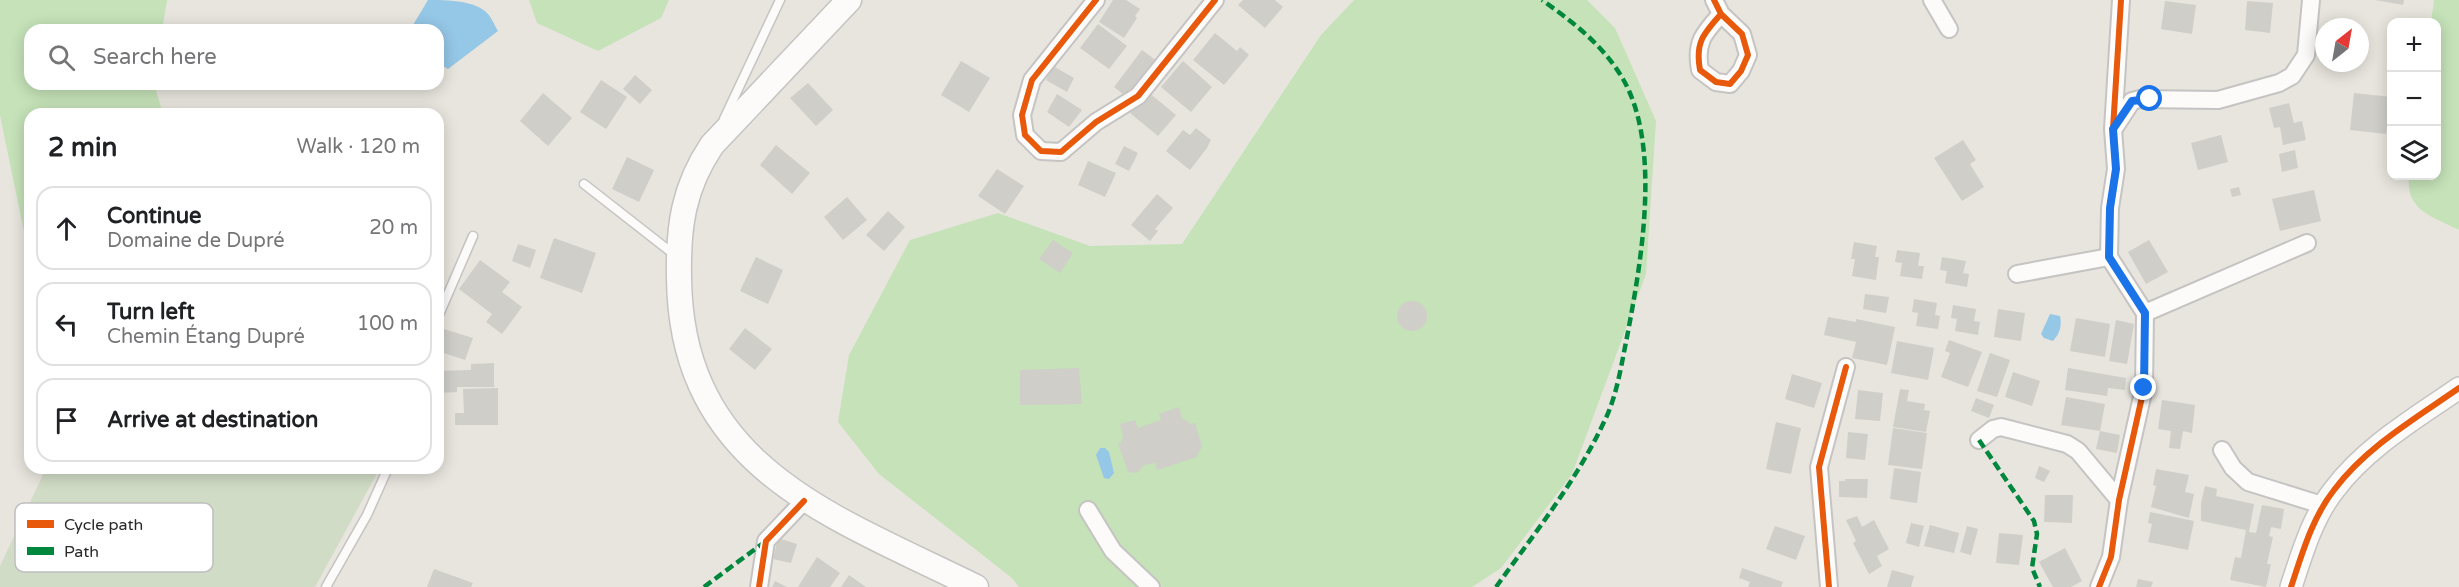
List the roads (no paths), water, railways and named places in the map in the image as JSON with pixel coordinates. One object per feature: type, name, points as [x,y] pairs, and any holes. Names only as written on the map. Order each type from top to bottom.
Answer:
[{"type":"main road","points":[[849,0],[712,145],[699,164],[688,190],[681,220],[678,258],[679,289],[685,336],[701,390],[731,435],[779,483],[804,501],[855,529],[976,587]]},
{"type":"street","points":[[1096,0],[1032,80],[1022,115],[1025,135],[1041,151],[1061,152],[1096,122],[1138,96],[1215,0]]},
{"type":"street","points":[[1932,0],[1949,29]]},
{"type":"street","points":[[2099,587],[2110,557],[2119,500],[2144,388],[2145,313],[2109,257],[2110,208],[2116,169],[2113,129],[2121,0]]},
{"type":"street","points":[[2113,129],[2132,101],[2140,99],[2218,100],[2279,83],[2292,76],[2306,55],[2311,0]]},
{"type":"street","points":[[2145,313],[2307,243]]},
{"type":"street","points":[[2017,274],[2109,257]]},
{"type":"street","points":[[1829,587],[1819,467],[1846,367]]},
{"type":"street","points":[[2291,587],[2308,535],[2334,490],[2374,448],[2459,388]]},
{"type":"street","points":[[1979,440],[1993,429],[2001,427],[2067,444],[2078,452],[2119,500]]},
{"type":"street","points":[[2222,450],[2233,468],[2248,482],[2325,506]]},
{"type":"street","points":[[759,587],[766,541],[804,501]]},
{"type":"street","points":[[1088,510],[1113,551],[1151,587]]},
{"type":"lane","points":[[712,145],[780,0]]},
{"type":"lane","points":[[584,184],[678,258]]},
{"type":"lane","points":[[444,303],[473,236]]},
{"type":"lane","points":[[326,587],[367,516],[385,474]]},
{"type":"water","points":[[428,0],[443,0],[468,3],[483,9],[498,31],[448,69],[444,67],[444,24],[414,24]]},
{"type":"water","points":[[2050,314],[2060,316],[2061,320],[2060,329],[2053,341],[2044,338],[2041,334]]},
{"type":"water","points":[[1100,448],[1105,448],[1109,452],[1114,473],[1109,479],[1104,478],[1096,455]]}]
